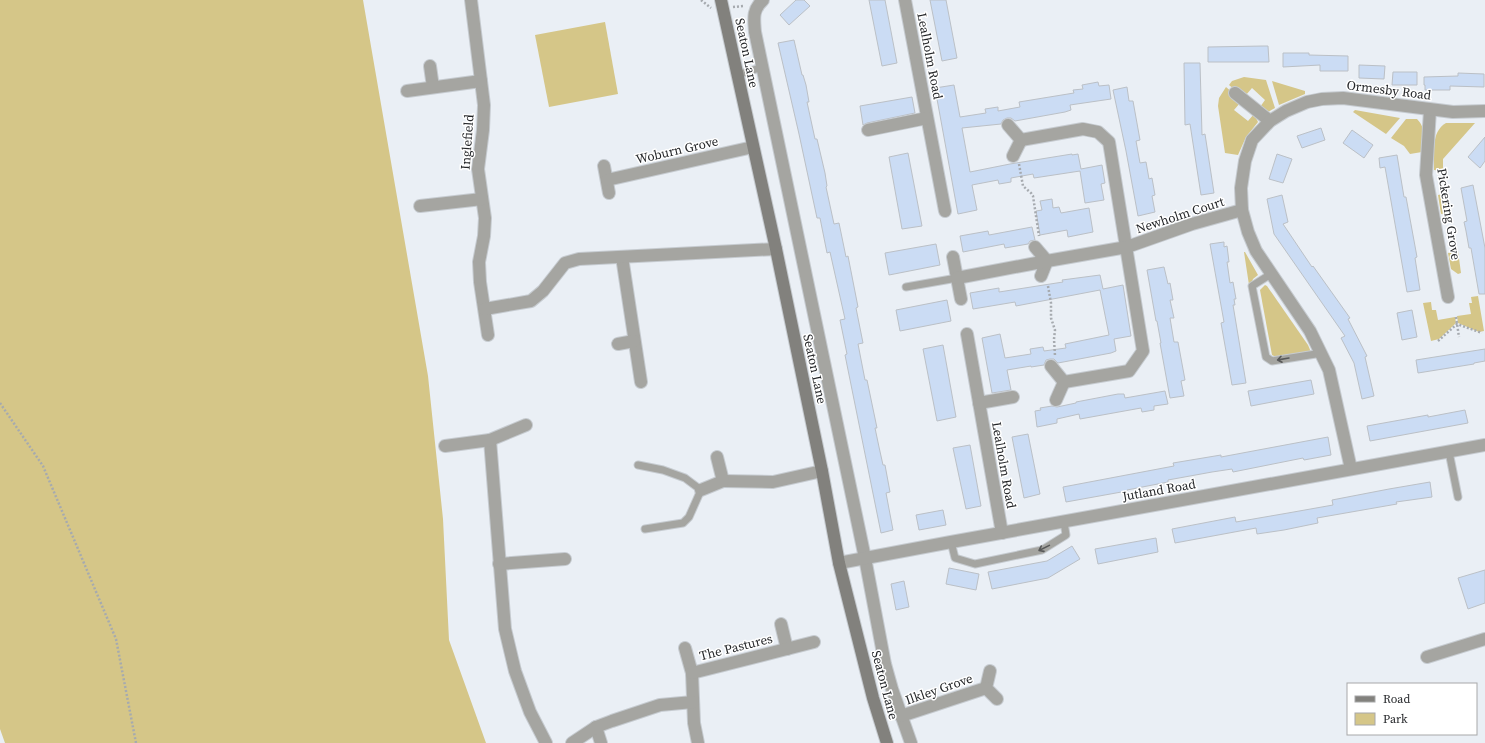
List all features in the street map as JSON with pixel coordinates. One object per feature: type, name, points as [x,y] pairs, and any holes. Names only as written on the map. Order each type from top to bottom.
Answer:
[{"type":"main road","name":"Seaton Lane","points":[[722,4],[776,249],[822,471],[839,563],[873,698],[887,743]]},
{"type":"street","name":"Inglefield","points":[[471,0],[481,81],[483,111],[483,130],[478,169],[485,218],[480,282],[488,335]]},
{"type":"street","name":"Lealholm Road","points":[[905,0],[945,211]]},
{"type":"street","name":"Seaton Lane","points":[[756,3],[754,13],[755,32],[886,664],[901,716],[911,743]]},
{"type":"street","points":[[430,66],[433,87]]},
{"type":"street","points":[[407,91],[481,81]]},
{"type":"street","points":[[1235,93],[1270,121]]},
{"type":"street","name":"Ormesby Road","points":[[1351,469],[1337,401],[1329,370],[1322,353],[1310,331],[1256,251],[1248,232],[1242,210],[1241,188],[1245,161],[1252,140],[1270,121],[1286,111],[1307,102],[1336,98],[1430,110],[1453,112],[1485,111]]},
{"type":"street","name":"Pickering Grove","points":[[1430,110],[1426,175],[1448,297]]},
{"type":"street","name":"Lealholm Road","points":[[868,130],[927,118]]},
{"type":"street","points":[[1008,126],[1021,140],[1016,159]]},
{"type":"street","name":"Newholm Court","points":[[1021,140],[1083,129],[1098,132],[1109,142],[1143,351],[1129,371],[1064,382]]},
{"type":"street","name":"Woburn Grove","points":[[607,180],[753,147]]},
{"type":"street","points":[[604,166],[609,193]]},
{"type":"street","points":[[420,206],[482,199]]},
{"type":"street","name":"Newholm Court","points":[[957,278],[1047,260],[1127,247],[1192,224],[1242,210]]},
{"type":"street","points":[[1037,244],[1047,260],[1044,279]]},
{"type":"street","points":[[485,309],[531,301],[543,291],[565,263],[579,259],[776,249]]},
{"type":"street","points":[[622,257],[641,382]]},
{"type":"street","points":[[953,257],[960,299]]},
{"type":"street","name":"Lealholm Road","points":[[967,334],[1002,532]]},
{"type":"street","points":[[618,344],[634,341]]},
{"type":"street","points":[[1053,362],[1064,382],[1056,400]]},
{"type":"street","points":[[979,403],[1013,397]]},
{"type":"street","points":[[445,446],[490,440],[526,425]]},
{"type":"street","points":[[490,440],[505,629],[515,671],[530,712],[546,743]]},
{"type":"street","name":"Jutland Road","points":[[839,563],[1002,532],[1485,445]]},
{"type":"street","points":[[717,457],[723,481]]},
{"type":"street","points":[[701,490],[723,481],[774,482],[822,471]]},
{"type":"street","points":[[499,564],[565,559]]},
{"type":"street","name":"The Pastures","points":[[781,624],[788,649]]},
{"type":"street","points":[[1426,657],[1485,639]]},
{"type":"street","name":"The Pastures","points":[[692,673],[814,642]]},
{"type":"street","name":"The Pastures","points":[[685,648],[692,673],[694,723],[698,743]]},
{"type":"street","name":"Ilkley Grove","points":[[986,688],[990,671]]},
{"type":"street","name":"Ilkley Grove","points":[[901,716],[986,688]]},
{"type":"street","name":"Ilkley Grove","points":[[986,688],[997,699]]},
{"type":"street","points":[[572,743],[596,728],[612,721],[660,705],[693,702]]},
{"type":"street","points":[[596,728],[601,743]]},
{"type":"lane","points":[[737,74],[763,67]]},
{"type":"lane","points":[[1271,274],[1252,286],[1266,357],[1272,361],[1322,353]]},
{"type":"lane","points":[[906,287],[957,278]]},
{"type":"lane","points":[[1449,452],[1458,497]]},
{"type":"lane","points":[[638,465],[663,470],[685,478],[701,490],[689,517],[683,523],[644,529]]},
{"type":"lane","points":[[951,542],[955,558],[975,564],[1042,550],[1066,535],[1064,522]]},
{"type":"path","points":[[722,4],[756,3]]},
{"type":"path","points":[[1016,159],[1023,186],[1033,196],[1037,244]]},
{"type":"path","points":[[1044,279],[1051,303],[1051,318],[1054,330],[1053,362]]},
{"type":"path","points":[[1456,317],[1459,337]]},
{"type":"path","points":[[1457,324],[1482,333]]},
{"type":"path","points":[[1438,341],[1457,324]]},
{"type":"path","points":[[0,403],[44,466],[116,639],[136,743]]},
{"type":"green space","points":[[0,0],[363,0],[428,376],[443,519],[449,640],[486,743],[5,743],[0,729]]},
{"type":"green space","points":[[605,22],[618,94],[549,107],[535,35]]},
{"type":"green space","points":[[1244,77],[1266,80],[1275,108],[1268,112],[1260,107],[1265,100],[1252,88],[1246,95],[1239,88],[1236,91],[1229,85],[1232,81]]},
{"type":"green space","points":[[1272,81],[1305,91],[1305,94],[1279,105]]},
{"type":"green space","points":[[1226,87],[1234,94],[1240,103],[1234,110],[1248,121],[1254,114],[1258,122],[1246,137],[1238,155],[1225,153],[1218,106],[1219,98]]},
{"type":"green space","points":[[1355,110],[1400,118],[1386,134],[1353,112]]},
{"type":"green space","points":[[1406,119],[1417,119],[1422,127],[1424,135],[1422,152],[1410,154],[1404,146],[1391,138]]},
{"type":"green space","points":[[1446,123],[1475,123],[1443,159],[1443,171],[1434,170],[1435,138],[1441,127]]},
{"type":"green space","points":[[1448,193],[1451,212],[1441,214],[1438,195]]},
{"type":"green space","points":[[1458,251],[1461,273],[1458,274],[1451,269],[1448,253]]},
{"type":"green space","points":[[1244,252],[1258,275],[1253,279],[1251,285],[1249,285]]},
{"type":"green space","points":[[1265,285],[1308,345],[1311,352],[1276,357],[1272,355],[1260,290]]},
{"type":"green space","points":[[1478,296],[1484,331],[1479,332],[1458,323],[1457,316],[1471,314],[1469,303],[1472,303],[1471,297]]},
{"type":"green space","points":[[1431,302],[1432,310],[1436,310],[1438,320],[1455,317],[1456,323],[1439,339],[1431,341],[1423,303]]},
{"type":"building","points":[[796,0],[804,0],[810,6],[789,25],[780,15]]},
{"type":"building","points":[[869,0],[885,0],[897,63],[882,66]]},
{"type":"building","points":[[930,0],[946,0],[957,58],[942,61]]},
{"type":"building","points":[[794,40],[802,75],[806,85],[809,102],[807,102],[815,139],[817,139],[825,173],[826,187],[834,224],[839,223],[846,257],[848,256],[858,307],[856,308],[863,343],[858,344],[877,428],[875,428],[879,447],[883,465],[885,465],[890,492],[886,493],[893,530],[881,533],[845,355],[847,354],[840,320],[845,319],[830,252],[827,253],[820,218],[817,218],[778,43]]},
{"type":"building","points":[[1268,46],[1269,62],[1208,62],[1208,47]]},
{"type":"building","points":[[1283,53],[1348,56],[1348,71],[1320,71],[1320,65],[1283,67]]},
{"type":"building","points":[[1184,63],[1200,63],[1202,135],[1205,134],[1214,193],[1201,195],[1190,124],[1185,125]]},
{"type":"building","points":[[1359,65],[1385,66],[1384,79],[1359,78]]},
{"type":"building","points":[[1393,72],[1417,72],[1417,85],[1392,85]]},
{"type":"building","points":[[1458,73],[1484,74],[1484,87],[1450,86],[1450,90],[1425,90],[1424,77],[1458,76]]},
{"type":"building","points":[[1098,82],[1099,86],[1109,85],[1111,99],[1070,105],[1071,110],[1065,112],[1015,121],[1011,118],[1007,118],[1003,120],[1001,124],[962,128],[970,172],[1010,164],[1078,154],[1081,169],[1102,165],[1105,183],[1101,184],[1104,200],[1085,203],[1080,171],[1034,178],[1033,174],[1011,178],[1011,182],[999,184],[998,180],[972,185],[977,210],[958,214],[935,88],[954,85],[960,117],[986,113],[985,109],[998,107],[998,111],[1020,107],[1019,102],[1074,93],[1073,90],[1083,89],[1082,85]]},
{"type":"building","points":[[1127,87],[1129,101],[1133,101],[1140,140],[1136,141],[1140,163],[1146,162],[1149,179],[1152,178],[1155,195],[1152,196],[1155,212],[1138,216],[1113,90]]},
{"type":"building","points":[[912,97],[915,113],[863,125],[860,106]]},
{"type":"building","points":[[1321,128],[1325,140],[1302,148],[1297,136]]},
{"type":"building","points":[[1352,130],[1373,145],[1364,158],[1343,143]]},
{"type":"building","points":[[1485,137],[1485,161],[1480,168],[1468,157]]},
{"type":"building","points":[[908,153],[922,226],[902,229],[889,157]]},
{"type":"building","points":[[1277,154],[1292,159],[1283,183],[1269,179]]},
{"type":"building","points":[[1397,155],[1404,197],[1406,197],[1417,257],[1415,258],[1420,290],[1407,292],[1385,167],[1380,168],[1379,158]]},
{"type":"building","points":[[1473,185],[1485,248],[1485,294],[1479,294],[1471,248],[1469,248],[1464,222],[1467,221],[1461,188]]},
{"type":"building","points":[[1282,195],[1288,222],[1283,224],[1312,267],[1313,266],[1350,318],[1348,319],[1367,356],[1365,357],[1374,396],[1362,399],[1354,363],[1341,338],[1345,336],[1274,234],[1267,199]]},
{"type":"building","points":[[1052,199],[1053,208],[1059,207],[1061,213],[1089,208],[1093,232],[1068,237],[1067,230],[1040,235],[1036,211],[1042,210],[1040,201]]},
{"type":"building","points":[[1032,227],[1035,240],[1030,241],[1028,244],[1005,248],[1004,244],[963,252],[960,236],[988,231],[989,235]]},
{"type":"building","points":[[1224,242],[1224,247],[1227,246],[1229,262],[1227,262],[1230,283],[1233,282],[1236,299],[1234,299],[1235,305],[1233,305],[1246,383],[1232,385],[1221,323],[1224,322],[1210,244]]},
{"type":"building","points":[[936,244],[940,265],[889,275],[885,253]]},
{"type":"building","points":[[1164,267],[1168,284],[1170,283],[1173,300],[1170,300],[1174,318],[1170,318],[1174,342],[1178,342],[1185,380],[1181,381],[1184,396],[1170,398],[1147,270]]},
{"type":"building","points":[[1100,275],[1103,289],[1123,285],[1131,336],[1114,339],[1116,351],[1111,353],[1058,363],[1054,359],[1050,359],[1046,360],[1044,365],[1007,370],[1011,390],[992,393],[982,338],[1000,334],[1005,358],[1031,354],[1030,349],[1043,347],[1044,351],[1066,348],[1065,344],[1109,335],[1100,290],[1016,306],[1015,302],[973,309],[970,293],[999,288],[999,292],[1063,282],[1062,280]]},
{"type":"building","points":[[947,300],[951,321],[900,331],[896,310]]},
{"type":"building","points":[[1412,310],[1417,337],[1402,340],[1397,313]]},
{"type":"building","points":[[943,345],[956,417],[937,421],[923,349]]},
{"type":"building","points":[[1485,349],[1485,361],[1418,373],[1416,360]]},
{"type":"building","points":[[1311,380],[1314,394],[1251,406],[1248,391]]},
{"type":"building","points":[[1165,391],[1168,404],[1154,406],[1154,410],[1142,412],[1141,408],[1080,419],[1079,414],[1057,419],[1057,423],[1037,427],[1035,411],[1041,410],[1040,408],[1052,406],[1057,407],[1118,394],[1124,394],[1125,398]]},
{"type":"building","points":[[1465,410],[1468,423],[1370,441],[1367,426]]},
{"type":"building","points":[[1028,434],[1040,494],[1024,498],[1012,437]]},
{"type":"building","points":[[1328,437],[1331,455],[1304,460],[1303,458],[1233,472],[1232,469],[1212,472],[1168,480],[1168,482],[1127,491],[1066,502],[1063,487],[1174,466],[1173,463],[1221,455],[1221,457]]},
{"type":"building","points":[[970,445],[981,506],[966,509],[953,448]]},
{"type":"building","points":[[1430,482],[1432,497],[1396,502],[1397,504],[1317,518],[1318,523],[1284,530],[1257,534],[1256,528],[1175,543],[1172,529],[1235,517],[1236,522],[1333,505],[1332,500]]},
{"type":"building","points":[[943,510],[946,525],[919,530],[916,515]]},
{"type":"building","points":[[1156,538],[1158,552],[1098,564],[1095,549]]},
{"type":"building","points":[[1072,546],[1080,559],[1048,578],[992,589],[988,572],[1047,561]]},
{"type":"building","points":[[949,568],[979,574],[976,590],[946,584]]},
{"type":"building","points":[[1485,570],[1485,603],[1468,609],[1458,578]]},
{"type":"building","points":[[904,581],[909,607],[896,610],[891,584]]}]
